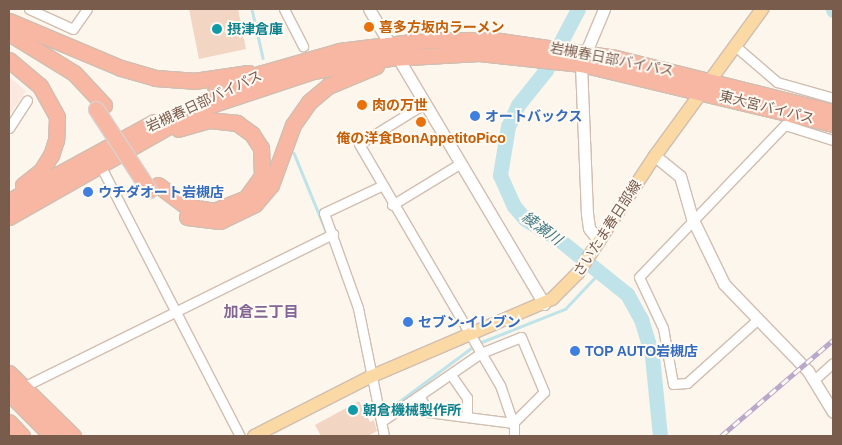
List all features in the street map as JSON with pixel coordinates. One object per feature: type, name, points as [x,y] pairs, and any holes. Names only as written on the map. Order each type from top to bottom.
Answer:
[{"type":"highway","points":[[9,21],[121,68],[155,78],[194,81],[241,73],[259,74]]},
{"type":"highway","points":[[9,33],[74,73],[100,107],[153,187],[171,209],[194,219],[220,221],[245,212],[271,185],[292,125],[309,102],[328,86],[393,53]]},
{"type":"highway","points":[[9,44],[59,73],[100,107]]},
{"type":"highway","name":"岩槻春日部バイパス","points":[[9,200],[165,116],[259,74],[339,51],[393,53],[479,52],[525,49],[577,57],[705,84]]},
{"type":"highway","name":"岩槻春日部バイパス","points":[[9,218],[181,119],[228,98],[313,71],[393,53]]},
{"type":"highway","points":[[9,60],[49,98],[57,116],[58,132],[46,165],[9,193]]},
{"type":"highway","name":"東大宮バイパス","points":[[705,84],[807,111],[833,124]]},
{"type":"highway","name":"東大宮バイパス","points":[[807,111],[833,112]]},
{"type":"highway","points":[[103,164],[177,129],[210,120],[237,123],[252,134],[260,148],[263,169],[259,183],[232,207],[196,210],[153,187]]},
{"type":"highway","points":[[9,373],[73,436]]},
{"type":"highway","points":[[9,393],[52,436]]},
{"type":"highway","points":[[9,422],[22,436]]},
{"type":"main road","name":"さいたま春日部線","points":[[254,436],[370,377],[476,345],[544,304],[578,274],[655,156],[705,84],[762,9]]},
{"type":"street","points":[[29,9],[73,29],[87,9]]},
{"type":"street","points":[[284,9],[303,46]]},
{"type":"street","points":[[369,9],[393,53],[461,163],[544,304]]},
{"type":"street","points":[[596,246],[589,228],[587,214],[577,57],[604,9]]},
{"type":"street","points":[[734,45],[777,82],[833,98]]},
{"type":"street","points":[[9,128],[27,100]]},
{"type":"street","points":[[424,104],[359,144],[392,205],[500,385],[513,423],[514,436]]},
{"type":"street","points":[[757,320],[687,383],[673,384],[663,328],[639,277],[692,218],[785,125],[833,140]]},
{"type":"street","points":[[655,156],[680,176],[692,218],[724,284],[814,380],[833,412]]},
{"type":"street","points":[[392,205],[461,163]]},
{"type":"street","points":[[103,164],[240,436]]},
{"type":"street","points":[[381,186],[324,213],[358,308],[370,377],[382,421],[384,436]]},
{"type":"street","points":[[23,387],[333,234]]},
{"type":"street","points":[[382,421],[451,375],[476,345],[521,337],[544,392],[513,423]]},
{"type":"street","points":[[814,380],[833,363]]},
{"type":"street","points":[[451,375],[467,398],[467,417]]},
{"type":"street","points":[[420,397],[428,412],[513,423]]},
{"type":"shaded area","points":[[9,77],[26,91],[9,116]]},
{"type":"building","name":"摂津倉庫","points":[[189,9],[238,9],[246,49],[199,59]]},
{"type":"building","name":"朝倉機械製作所","points":[[359,401],[370,422],[374,420],[377,431],[368,436],[321,436],[315,425]]},
{"type":"waterway","points":[[252,9],[263,58]]},
{"type":"waterway","name":"綾瀬川","points":[[578,9],[546,70],[518,105],[508,126],[500,175],[514,206],[525,219],[557,238],[627,294],[641,319],[652,356],[660,436]]},
{"type":"waterway","points":[[294,153],[326,231]]},
{"type":"waterway","points":[[479,343],[565,309],[601,271]]},
{"type":"waterway","points":[[385,412],[474,346]]},
{"type":"railway","points":[[721,436],[833,340]]},
{"type":"place","name":"喜多方坂内ラーメン","points":[[369,27]]},
{"type":"place","name":"摂津倉庫","points":[[217,29]]},
{"type":"place","name":"肉の万世","points":[[362,105]]},
{"type":"place","name":"オートバックス","points":[[475,116]]},
{"type":"place","name":"俺の洋食BonAppetitoPico","points":[[421,122]]},
{"type":"place","name":"ウチダオート岩槻店","points":[[88,192]]},
{"type":"place","name":"セブン-イレブン","points":[[408,322]]},
{"type":"place","name":"TOP AUTO岩槻店","points":[[575,351]]},
{"type":"place","name":"朝倉機械製作所","points":[[353,410]]},
{"type":"district","name":"加倉三丁目","points":[[261,312]]}]
